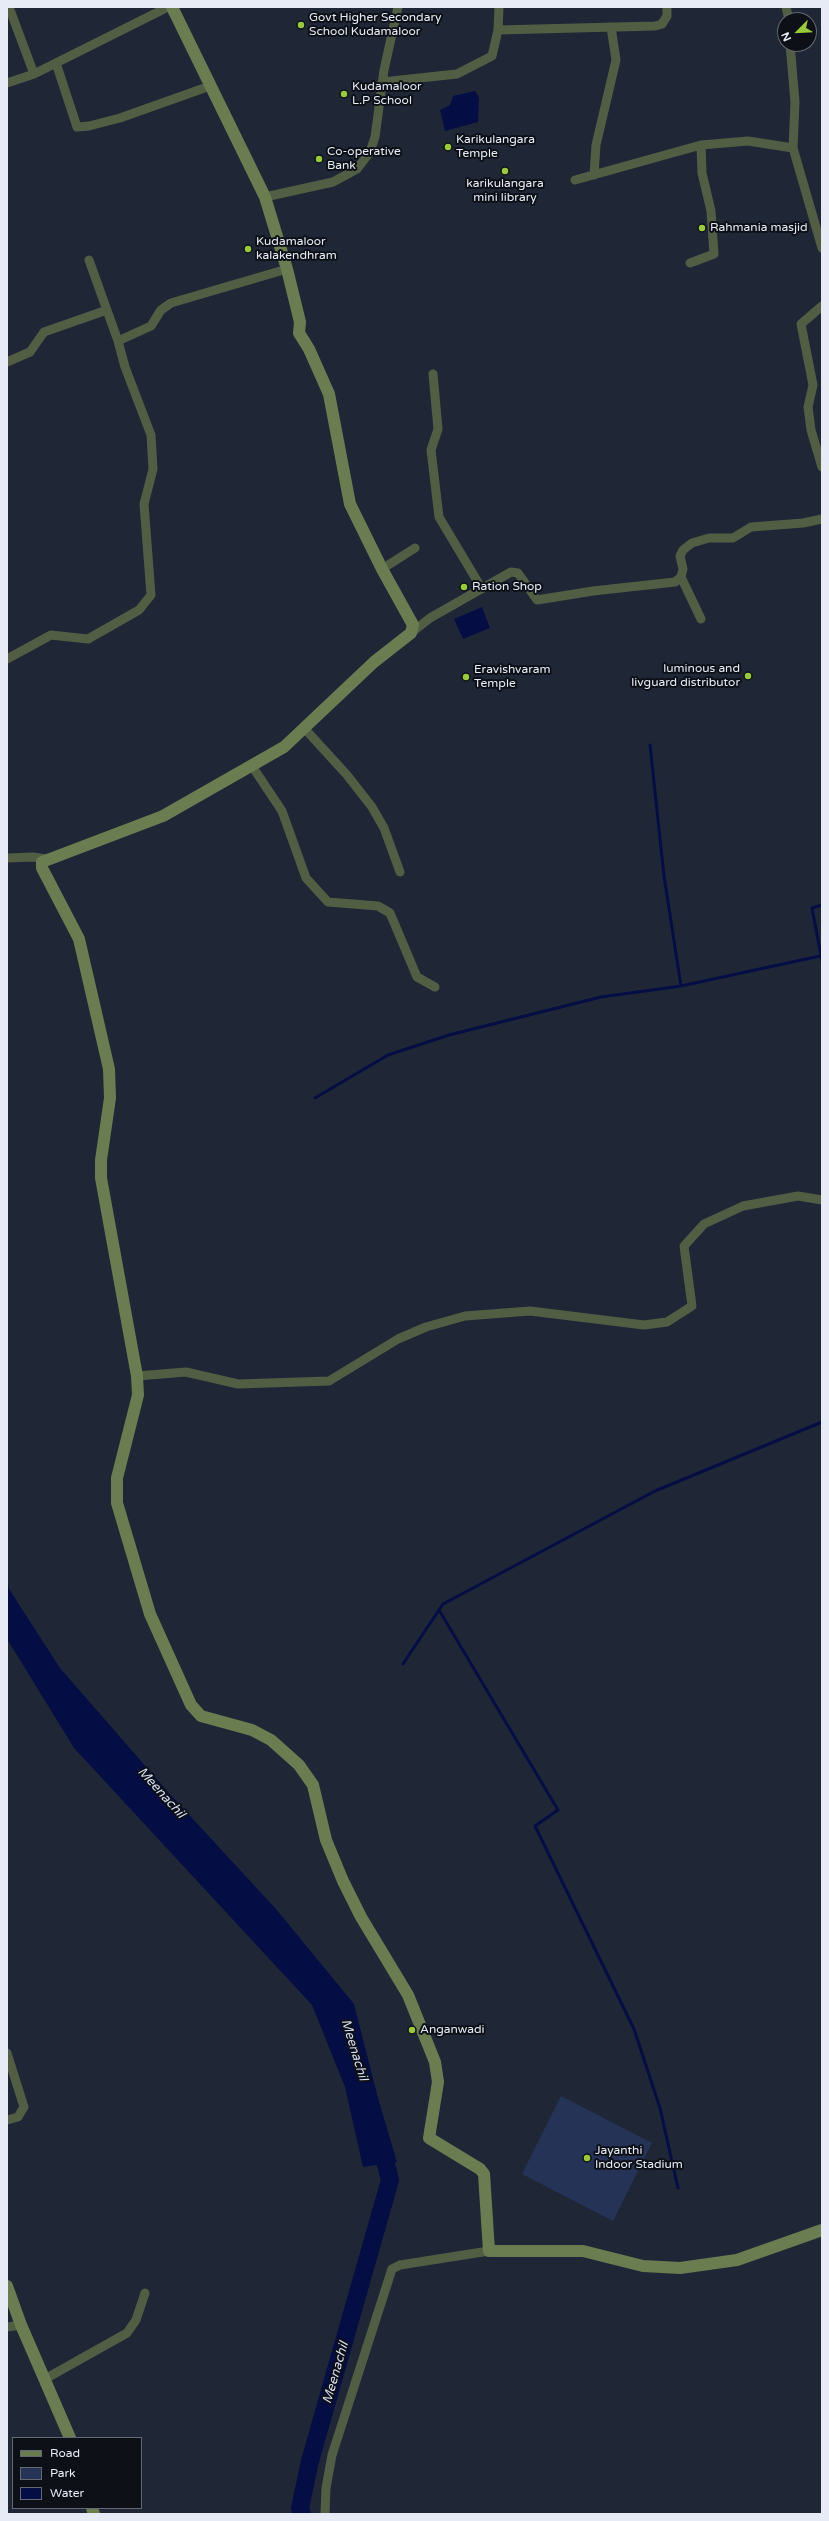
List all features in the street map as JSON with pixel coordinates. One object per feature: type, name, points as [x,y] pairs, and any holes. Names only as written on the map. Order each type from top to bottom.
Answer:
[{"type":"main road","points":[[172,7],[265,197],[287,269],[300,322],[299,333],[309,349],[329,394],[350,504],[382,569],[409,615],[413,625],[411,633],[374,662],[305,729],[284,747],[163,816],[46,859],[42,862],[42,868],[79,940],[109,1069],[110,1098],[101,1160],[101,1178],[137,1376],[135,1408],[115,1488],[116,1503],[150,1614],[191,1705],[201,1716],[252,1730],[271,1740],[299,1765],[313,1785],[326,1840],[343,1881],[361,1917],[408,1995],[435,2062],[438,2082],[429,2138],[480,2169],[484,2174],[489,2251],[583,2251],[643,2266],[680,2268],[738,2260],[822,2230]]},
{"type":"main road","points":[[7,2286],[21,2325],[70,2437]]},
{"type":"street","points":[[9,7],[34,74]]},
{"type":"street","points":[[7,83],[34,74],[168,7]]},
{"type":"street","points":[[265,197],[333,182],[358,169],[370,152],[375,137],[382,82],[398,7]]},
{"type":"street","points":[[382,82],[457,74],[492,56],[498,30],[498,7]]},
{"type":"street","points":[[498,30],[662,24],[667,16],[667,7]]},
{"type":"street","points":[[594,175],[596,145],[616,60],[611,27]]},
{"type":"street","points":[[791,52],[795,102],[793,148],[822,248]]},
{"type":"street","points":[[56,63],[77,127],[120,118],[210,86]]},
{"type":"street","points":[[575,180],[700,145],[748,141],[793,148]]},
{"type":"street","points":[[690,263],[714,254],[711,211],[702,174],[700,145]]},
{"type":"street","points":[[7,659],[51,635],[88,639],[139,610],[151,595],[144,504],[153,469],[151,435],[125,367],[118,341],[89,260]]},
{"type":"street","points":[[118,341],[151,326],[161,310],[171,303],[287,269]]},
{"type":"street","points":[[821,308],[801,324],[813,385],[808,407],[811,430],[822,467]]},
{"type":"street","points":[[7,362],[30,352],[44,332],[107,310]]},
{"type":"street","points":[[433,374],[438,429],[430,450],[439,517],[482,589]]},
{"type":"street","points":[[411,633],[430,618],[511,572],[518,573],[537,600],[592,591],[675,582],[681,577],[683,569],[680,556],[683,550],[692,543],[709,538],[733,538],[751,527],[803,523],[822,519]]},
{"type":"street","points":[[382,569],[415,548]]},
{"type":"street","points":[[681,577],[701,620]]},
{"type":"street","points":[[305,729],[347,775],[372,807],[384,828],[400,872]]},
{"type":"street","points":[[252,766],[282,811],[306,878],[328,902],[378,906],[390,913],[417,977],[435,987]]},
{"type":"street","points":[[7,858],[46,859]]},
{"type":"street","points":[[137,1376],[186,1372],[238,1384],[329,1382],[398,1339],[426,1326],[465,1316],[530,1311],[644,1325],[667,1322],[692,1306],[684,1246],[704,1224],[743,1206],[798,1196],[822,1200]]},
{"type":"street","points":[[7,2053],[24,2108],[18,2117],[7,2120]]},
{"type":"street","points":[[325,2514],[326,2488],[332,2454],[392,2269],[400,2265],[489,2251]]},
{"type":"street","points":[[45,2379],[127,2333],[136,2320],[145,2293]]},
{"type":"street","points":[[7,2327],[21,2325]]},
{"type":"green space","name":"Jayanthi Indoor Stadium","points":[[561,2096],[652,2143],[613,2221],[522,2174]]},
{"type":"water","points":[[475,91],[479,98],[478,122],[445,131],[440,110],[450,105],[453,96]]},
{"type":"water","points":[[482,607],[490,628],[463,639],[454,619]]},
{"type":"water","points":[[7,1578],[9,1589],[60,1668],[168,1792],[276,1909],[354,2004],[378,2098],[397,2162],[363,2167],[345,2087],[312,2005],[74,1748],[7,1639]]},
{"type":"waterway","points":[[650,745],[664,876],[681,986]]},
{"type":"waterway","points":[[822,905],[812,908],[822,961]]},
{"type":"waterway","points":[[315,1098],[388,1055],[449,1035],[601,997],[681,986],[820,956]]},
{"type":"waterway","points":[[403,1664],[443,1604],[655,1491],[822,1422]]},
{"type":"waterway","points":[[439,1610],[558,1810],[535,1826],[634,2029],[660,2108],[678,2188]]},
{"type":"waterway","name":"Meenachil","points":[[302,2514],[300,2508],[310,2461],[390,2180],[380,2141]]},
{"type":"place","name":"Govt Higher Secondary School Kudamaloor","points":[[301,25]]},
{"type":"place","name":"Kudamaloor L.P School","points":[[344,94]]},
{"type":"place","name":"Karikulangara Temple","points":[[448,147]]},
{"type":"place","name":"Co-operative Bank","points":[[319,159]]},
{"type":"place","name":"karikulangara mini library","points":[[505,171]]},
{"type":"place","name":"Rahmania masjid","points":[[702,228]]},
{"type":"place","name":"Kudamaloor kalakendhram","points":[[248,249]]},
{"type":"place","name":"Ration Shop","points":[[464,587]]},
{"type":"place","name":"luminous and livguard distributor","points":[[748,676]]},
{"type":"place","name":"Eravishvaram Temple","points":[[466,677]]},
{"type":"place","name":"Anganwadi","points":[[412,2030]]},
{"type":"place","name":"Jayanthi Indoor Stadium","points":[[587,2158]]}]
